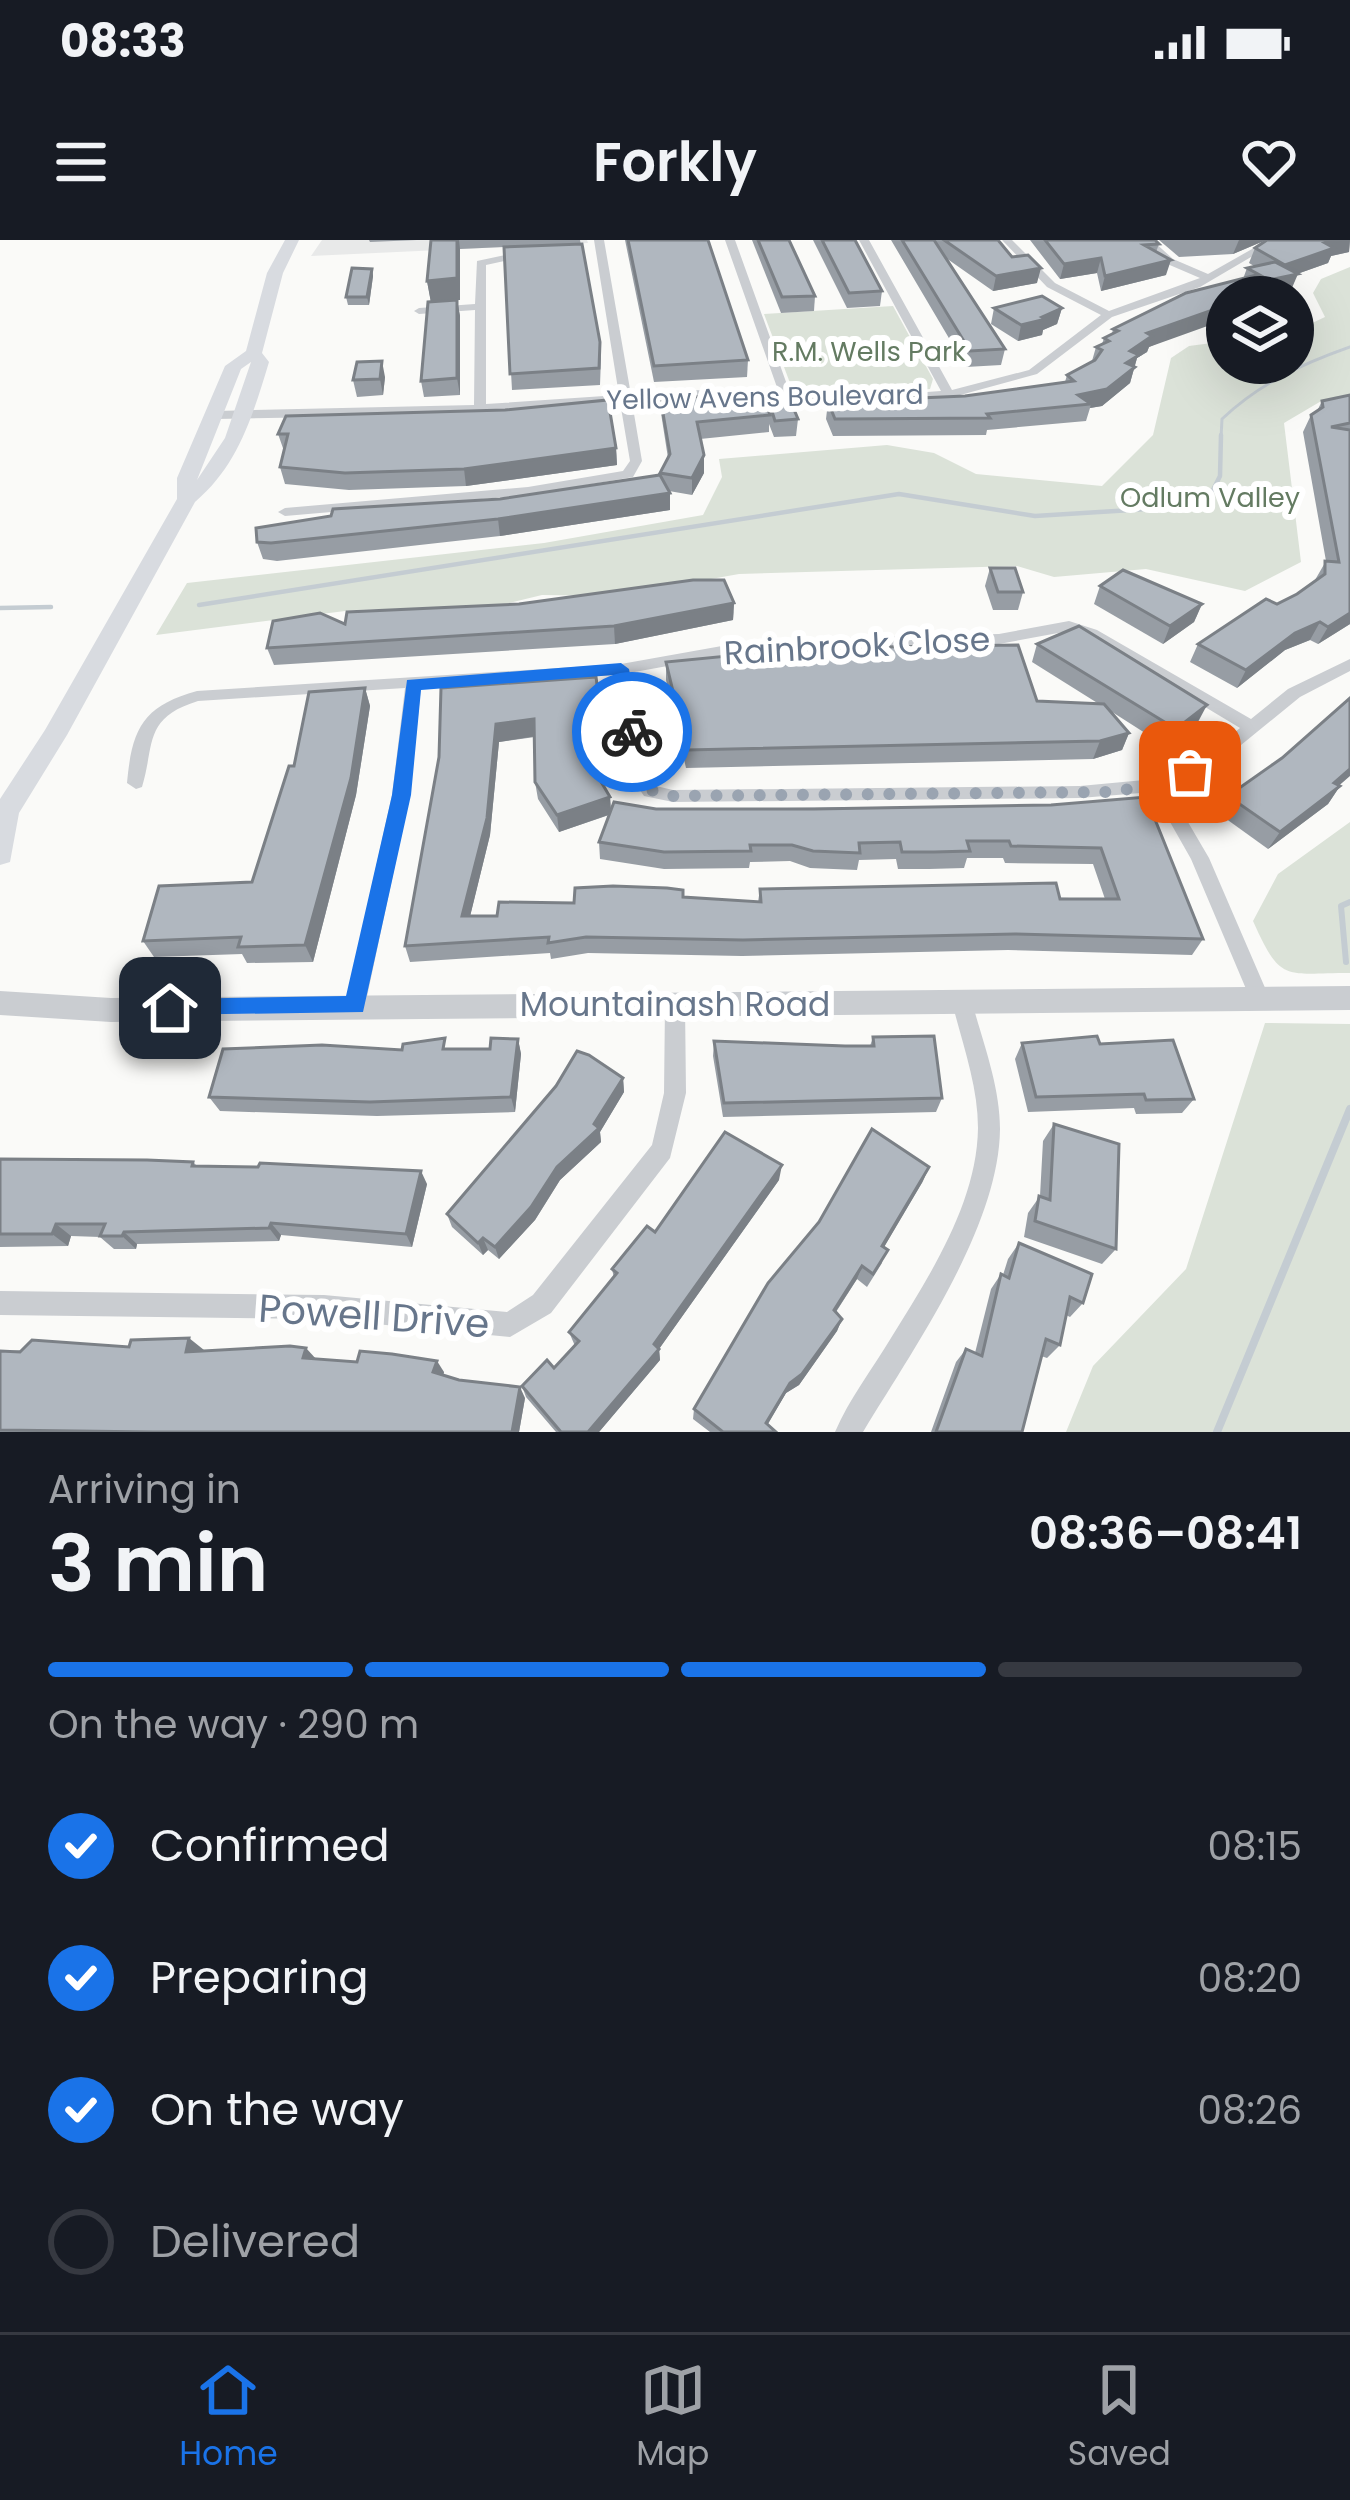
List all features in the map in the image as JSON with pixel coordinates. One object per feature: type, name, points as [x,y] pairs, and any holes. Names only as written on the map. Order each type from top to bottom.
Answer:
[{"type":"main road","points":[[187,499],[187,478],[234,366],[254,353],[275,273],[292,240]]},
{"type":"main road","points":[[0,854],[4,818],[187,499],[215,479],[260,362],[254,353]]},
{"type":"street","points":[[730,240],[786,397]]},
{"type":"street","points":[[864,240],[949,394]]},
{"type":"street","points":[[1007,240],[1051,285],[1108,314]]},
{"type":"street","points":[[1146,240],[1169,261],[1206,277]]},
{"type":"street","name":"Yellow Avens Boulevard","points":[[1212,276],[1275,240]]},
{"type":"street","points":[[285,512],[628,474],[636,460],[600,245],[584,251]]},
{"type":"street","points":[[480,408],[484,259],[537,254]]},
{"type":"street","name":"Yellow Avens Boulevard","points":[[216,415],[480,408],[625,398],[885,399],[949,394],[1033,372],[1108,314],[1206,279]]},
{"type":"street","points":[[418,311],[480,307]]},
{"type":"street","name":"Rainbrook Close","points":[[136,783],[138,748],[155,714],[169,703],[621,669],[761,644],[999,639],[1069,626],[1092,633],[1251,728]]},
{"type":"street","points":[[621,669],[634,768],[643,784],[660,795],[1080,792],[1158,785],[1213,759],[1308,684],[1350,664]]},
{"type":"street","points":[[355,1006],[401,795],[413,685]]},
{"type":"street","points":[[1158,785],[1200,858],[1259,997]]},
{"type":"street","name":"Mountainash Road","points":[[0,1003],[111,1010],[1350,998]]},
{"type":"street","points":[[848,1432],[969,1220],[983,1180],[989,1133],[986,1105],[962,1002]]},
{"type":"street","name":"Powell Drive","points":[[0,1303],[325,1307],[487,1327],[526,1318],[662,1150],[673,1112],[675,1004]]},
{"type":"shaded area","points":[[322,240],[587,240],[588,243],[311,256]]},
{"type":"green space","name":"Odlum Valley","points":[[1350,267],[1350,398],[1323,400],[1284,423],[1301,562],[1245,591],[1146,569],[1054,577],[1017,566],[739,574],[616,596],[542,595],[496,606],[353,610],[156,635],[187,583],[544,543],[703,515],[722,477],[719,459],[887,445],[934,453],[976,474],[1102,486],[1153,435],[1171,358],[1189,346],[1206,344],[1206,384],[1314,384],[1314,322],[1325,317],[1314,295],[1321,279]]},
{"type":"green space","name":"R.M. Wells Park","points":[[893,306],[933,379],[930,389],[881,394],[799,390],[790,383],[764,314]]},
{"type":"green space","points":[[1350,822],[1350,973],[1288,971],[1271,956],[1253,921],[1278,874]]},
{"type":"green space","points":[[1265,1023],[1350,1024],[1350,1432],[1066,1432],[1093,1366],[1186,1269]]},
{"type":"building","points":[[431,240],[457,240],[457,278],[427,281]]},
{"type":"building","points":[[628,240],[708,240],[748,360],[654,366]]},
{"type":"building","points":[[758,240],[789,240],[815,296],[782,297]]},
{"type":"building","points":[[822,240],[855,240],[882,291],[849,293]]},
{"type":"building","points":[[902,240],[934,240],[1005,349],[970,351]]},
{"type":"building","points":[[944,240],[998,240],[1012,257],[1028,255],[1041,268],[996,276]]},
{"type":"building","points":[[1045,240],[1155,240],[1159,244],[1144,245],[1171,260],[1105,276],[1101,258],[1064,264]]},
{"type":"building","points":[[1267,240],[1341,240],[1325,243],[1334,248],[1285,265],[1255,248]]},
{"type":"building","points":[[582,244],[600,342],[599,368],[510,374],[504,247]]},
{"type":"building","points":[[1275,262],[1298,274],[1262,276],[1247,268]]},
{"type":"building","points":[[352,268],[372,269],[367,297],[346,297]]},
{"type":"building","points":[[1206,288],[1206,312],[1147,333],[1152,336],[1130,351],[1139,355],[1126,363],[1135,367],[1107,389],[1078,395],[1091,404],[987,414],[990,418],[835,419],[828,402],[965,396],[1074,381],[1067,375],[1095,360],[1102,350],[1096,347],[1118,331],[1113,329]]},
{"type":"building","points":[[1042,296],[1062,308],[1042,317],[1046,319],[1021,325],[994,308]]},
{"type":"building","points":[[457,300],[457,378],[421,381],[428,302]]},
{"type":"building","points":[[382,361],[380,379],[353,380],[357,362]]},
{"type":"building","points":[[1350,395],[1350,423],[1331,427],[1350,430],[1350,613],[1328,627],[1320,622],[1295,633],[1246,670],[1198,644],[1266,599],[1277,604],[1297,594],[1325,574],[1325,561],[1339,562],[1311,415],[1323,407],[1322,401]]},
{"type":"building","points":[[660,396],[764,398],[770,415],[697,422],[704,455],[692,478],[660,473],[670,454]]},
{"type":"building","points":[[608,400],[616,448],[464,469],[345,473],[280,467],[288,434],[278,434],[286,416],[505,410]]},
{"type":"building","points":[[790,400],[798,419],[775,421],[769,402]]},
{"type":"building","points":[[660,475],[670,493],[498,519],[257,542],[256,528],[331,516],[333,509],[500,499]]},
{"type":"building","points":[[990,568],[1015,568],[1023,592],[998,592]]},
{"type":"building","points":[[1123,570],[1202,604],[1170,626],[1100,586]]},
{"type":"building","points":[[693,580],[724,580],[734,603],[614,626],[267,648],[273,621],[320,613],[345,624],[347,612],[519,604]]},
{"type":"building","points":[[1079,626],[1207,705],[1176,729],[1037,644]]},
{"type":"building","points":[[1018,645],[1037,701],[1104,704],[1129,733],[1100,741],[687,750],[666,662],[749,654],[748,649]]},
{"type":"building","points":[[596,677],[601,714],[593,714],[594,750],[583,751],[610,797],[557,815],[535,782],[534,719],[496,724],[487,818],[462,916],[497,916],[499,902],[574,903],[575,888],[613,886],[667,888],[683,890],[683,897],[761,902],[760,889],[1056,883],[1060,899],[1119,899],[1101,848],[967,841],[970,851],[902,852],[900,842],[859,843],[860,853],[792,845],[750,845],[751,851],[664,852],[599,842],[614,802],[656,809],[814,809],[1051,805],[1146,797],[1203,939],[1015,934],[743,940],[586,937],[548,943],[549,937],[405,946],[439,757],[441,688]]},
{"type":"building","points":[[365,688],[351,778],[305,945],[238,947],[241,937],[143,941],[159,886],[252,882],[289,766],[294,766],[309,692]]},
{"type":"building","points":[[1350,698],[1350,769],[1334,783],[1340,786],[1280,832],[1228,796],[1282,758]]},
{"type":"building","points":[[934,1036],[942,1098],[724,1103],[714,1041],[874,1046],[873,1037]]},
{"type":"building","points":[[1097,1036],[1100,1044],[1173,1040],[1194,1099],[1146,1100],[1144,1094],[1036,1097],[1022,1043]]},
{"type":"building","points":[[445,1038],[443,1049],[490,1049],[491,1038],[518,1039],[511,1097],[370,1102],[209,1097],[223,1049],[322,1045],[402,1050],[403,1044]]},
{"type":"building","points":[[577,1051],[623,1078],[594,1124],[599,1128],[557,1167],[531,1207],[495,1247],[483,1238],[478,1243],[447,1214],[556,1086]]},
{"type":"building","points":[[1054,1124],[1119,1144],[1116,1249],[1035,1221],[1039,1196],[1050,1200]]},
{"type":"building","points":[[872,1129],[929,1167],[882,1246],[888,1250],[873,1274],[862,1266],[834,1310],[842,1319],[802,1374],[790,1383],[766,1423],[776,1432],[723,1432],[694,1409],[768,1283],[819,1222]]},
{"type":"building","points":[[725,1132],[782,1165],[654,1344],[659,1349],[588,1432],[561,1432],[522,1386],[547,1360],[554,1368],[579,1341],[569,1332],[617,1273],[612,1269],[647,1226],[655,1232]]},
{"type":"building","points":[[0,1159],[421,1171],[406,1234],[271,1223],[269,1228],[124,1232],[122,1236],[100,1236],[105,1224],[56,1224],[52,1234],[0,1234]]},
{"type":"building","points":[[1019,1243],[1092,1274],[1083,1303],[1070,1297],[1060,1345],[1046,1339],[1022,1432],[936,1432],[966,1349],[982,1356],[1001,1274],[1009,1278]]},
{"type":"building","points":[[189,1338],[186,1352],[290,1346],[306,1348],[303,1358],[357,1362],[360,1351],[437,1361],[433,1372],[520,1387],[512,1432],[0,1430],[0,1351],[20,1352],[32,1340],[129,1347],[131,1340]]},
{"type":"waterway","points":[[1221,438],[1222,419],[1251,395],[1298,368],[1350,347]]},
{"type":"waterway","points":[[199,605],[899,494],[1035,516],[1180,507],[1213,490],[1220,476],[1221,435]]},
{"type":"waterway","points":[[0,608],[51,607]]},
{"type":"waterway","points":[[1346,962],[1341,906],[1350,902]]},
{"type":"waterway","points":[[1217,1432],[1350,1109]]},
{"type":"way so far","points":[[632,732],[638,777],[650,791],[673,796],[1108,792],[1158,785],[1190,772]]},
{"type":"route","points":[[170,1008],[355,1006],[401,795],[413,685],[621,669],[632,732]]}]
